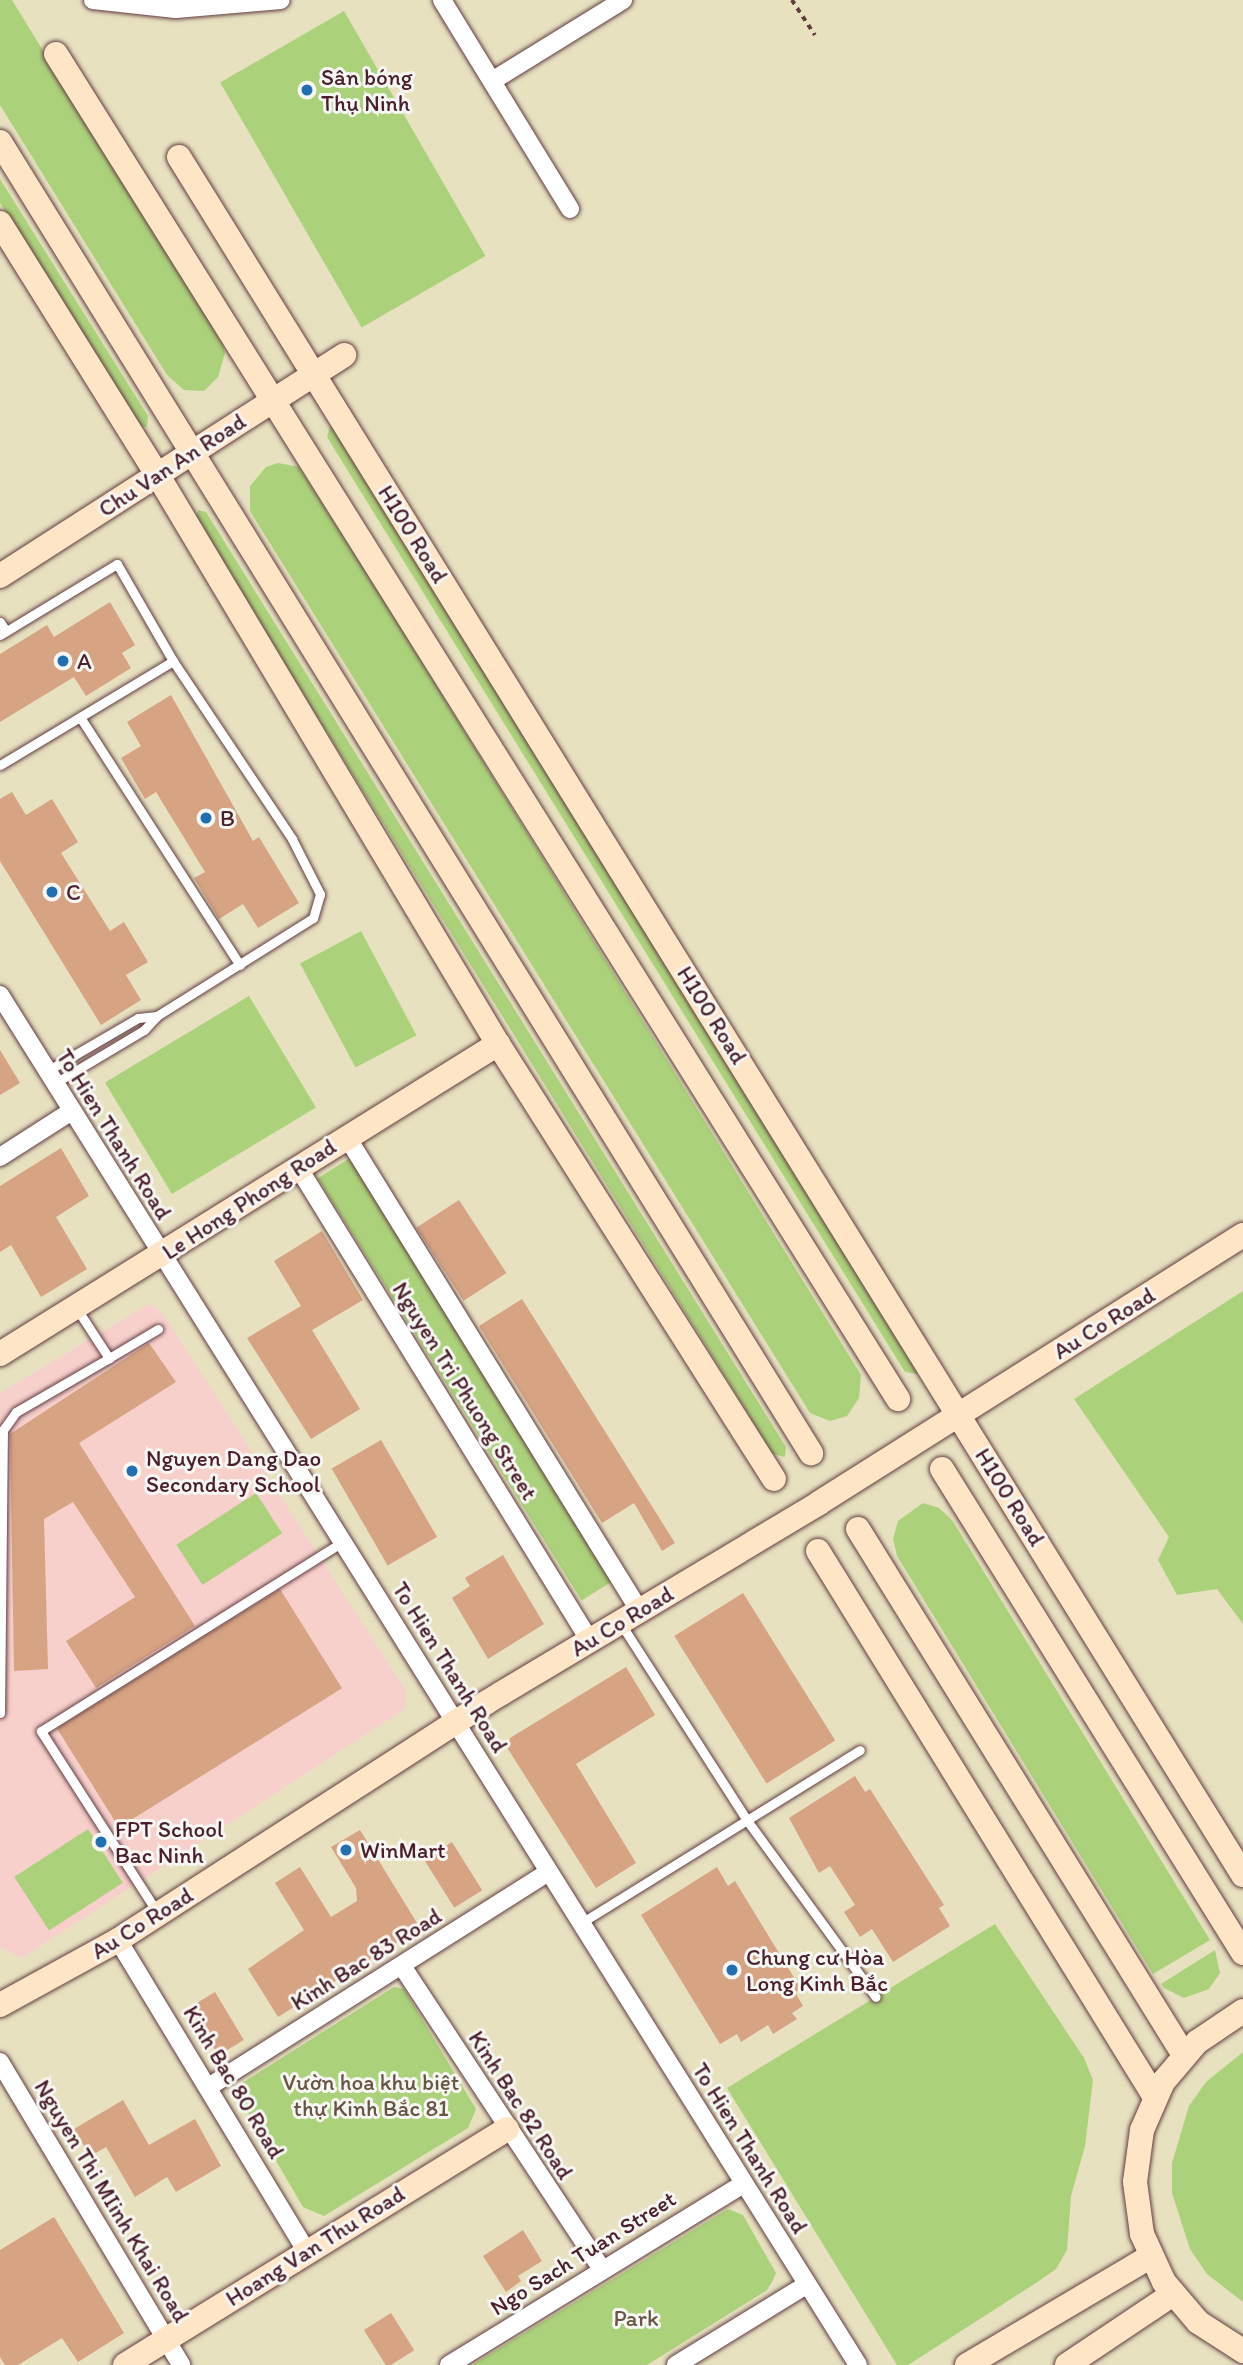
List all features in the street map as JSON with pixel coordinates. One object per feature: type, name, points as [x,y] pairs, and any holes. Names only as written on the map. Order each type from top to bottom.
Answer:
[{"type":"main road","name":"H100 Road","points":[[56,54],[275,399],[898,1399]]},
{"type":"main road","points":[[0,142],[811,1453]]},
{"type":"main road","name":"H100 Road","points":[[179,157],[1243,1875]]},
{"type":"main road","points":[[0,223],[158,474],[498,1044],[774,1479]]},
{"type":"main road","name":"Chu Van An Road","points":[[0,576],[344,355]]},
{"type":"main road","name":"Le Hong Phong Road","points":[[0,1354],[77,1309],[298,1167],[498,1044]]},
{"type":"main road","name":"Au Co Road","points":[[0,2005],[118,1940],[457,1722],[959,1415],[1243,1235]]},
{"type":"main road","name":"H100 Road","points":[[942,1469],[1243,1953]]},
{"type":"main road","points":[[858,1529],[1184,2055]]},
{"type":"main road","points":[[818,1551],[1155,2097]]},
{"type":"main road","points":[[1243,2011],[1218,2026],[1184,2055],[1155,2097],[1142,2130],[1135,2182],[1137,2208],[1151,2256],[1173,2294],[1198,2322],[1243,2351]]},
{"type":"main road","name":"Hoang Van Thu Road","points":[[125,2365],[507,2129]]},
{"type":"main road","points":[[967,2365],[1151,2256]]},
{"type":"main road","points":[[1067,2365],[1173,2294]]},
{"type":"street","points":[[93,0],[176,9],[281,0]]},
{"type":"street","points":[[442,0],[570,209]]},
{"type":"street","points":[[492,81],[623,0]]},
{"type":"street","name":"To Hien Thanh Road","points":[[0,995],[858,2365]]},
{"type":"street","points":[[0,1157],[72,1111]]},
{"type":"street","name":"Nguyen Tri Phuong Street","points":[[347,1138],[630,1616]]},
{"type":"street","name":"Nguyen Tri Phuong Street","points":[[298,1167],[590,1640]]},
{"type":"street","name":"Kinh Bac 83 Road","points":[[210,2086],[548,1872]]},
{"type":"street","name":"Kinh Bac 80 Road","points":[[118,1940],[210,2086],[306,2251]]},
{"type":"street","name":"Kinh Bac 82 Road","points":[[402,1966],[507,2129],[602,2269]]},
{"type":"street","name":"Nguyen Thi MIinh Khai Road","points":[[0,2062],[181,2365]]},
{"type":"street","name":"Ngo Sach Tuan Street","points":[[449,2365],[743,2184]]},
{"type":"street","points":[[676,2365],[806,2285]]},
{"type":"lane","points":[[0,622],[3,633],[117,565],[173,661],[292,839],[320,894],[313,918],[156,1016],[144,1030],[51,1077]]},
{"type":"lane","points":[[0,765],[173,661]]},
{"type":"lane","points":[[80,717],[240,965]]},
{"type":"lane","points":[[51,1077],[138,1018],[156,1016]]},
{"type":"lane","points":[[77,1309],[109,1358]]},
{"type":"lane","points":[[0,1713],[3,1430],[8,1419],[158,1329]]},
{"type":"lane","points":[[158,1913],[41,1731],[342,1542]]},
{"type":"lane","points":[[630,1616],[746,1819],[876,1997]]},
{"type":"lane","points":[[581,1923],[860,1750]]},
{"type":"path","points":[[792,0],[815,34]]},
{"type":"shaded area","points":[[149,1304],[164,1315],[406,1691],[405,1709],[22,1958],[0,1947],[0,1393]]},
{"type":"green space","points":[[0,0],[12,0],[222,342],[225,353],[218,377],[204,391],[184,390],[167,375],[0,105]]},
{"type":"green space","points":[[344,11],[486,256],[362,328],[220,82]]},
{"type":"green space","points":[[0,179],[148,416],[147,427],[138,426],[0,203]]},
{"type":"green space","points":[[330,427],[334,427],[919,1370],[917,1374],[905,1372],[327,437]]},
{"type":"green space","points":[[278,463],[299,467],[861,1375],[859,1398],[847,1416],[830,1421],[810,1413],[250,511],[250,486],[266,467]]},
{"type":"green space","points":[[198,510],[206,512],[786,1447],[785,1457],[773,1454],[195,519]]},
{"type":"green space","points":[[361,931],[416,1035],[355,1068],[300,963]]},
{"type":"green space","points":[[249,996],[316,1107],[172,1194],[105,1083]]},
{"type":"green space","points":[[350,1158],[614,1580],[582,1600],[318,1178]]},
{"type":"green space","points":[[1243,1291],[1243,1624],[1217,1589],[1177,1595],[1158,1560],[1169,1537],[1074,1399]]},
{"type":"green space","points":[[256,1493],[282,1533],[202,1585],[176,1545]]},
{"type":"green space","points":[[923,1503],[939,1508],[952,1520],[1210,1940],[1153,1974],[897,1556],[893,1539],[898,1521]]},
{"type":"green space","points":[[88,1829],[123,1883],[49,1931],[14,1877]]},
{"type":"green space","points":[[995,1924],[1084,2058],[1093,2080],[1085,2146],[1071,2196],[1067,2250],[1056,2269],[1036,2283],[908,2365],[897,2365],[727,2088]]},
{"type":"green space","points":[[1215,1950],[1220,1973],[1209,1989],[1184,1998],[1161,1984]]},
{"type":"green space","name":"Vườn hoa khu biệt thự Kinh Bắc 81","points":[[394,1987],[404,1989],[476,2109],[468,2128],[324,2216],[303,2207],[237,2094],[242,2083]]},
{"type":"green space","points":[[1243,2052],[1243,2302],[1207,2274],[1190,2249],[1172,2193],[1172,2163],[1189,2106],[1206,2082]]},
{"type":"green space","name":"Park","points":[[728,2209],[743,2215],[776,2273],[772,2282],[767,2290],[647,2365],[472,2365]]},
{"type":"building","name":"A","points":[[110,602],[135,645],[122,653],[131,668],[86,696],[74,677],[0,722],[0,654],[47,625],[54,637]]},
{"type":"building","name":"B","points":[[171,695],[253,841],[259,837],[299,903],[258,928],[243,904],[219,919],[194,878],[205,872],[156,792],[145,799],[121,758],[141,746],[127,722]]},
{"type":"building","name":"C","points":[[12,792],[26,815],[52,799],[78,842],[61,853],[110,931],[124,922],[148,962],[126,975],[141,1000],[101,1025],[0,861],[0,799]]},
{"type":"building","points":[[0,1050],[20,1083],[0,1095]]},
{"type":"building","points":[[61,1148],[89,1196],[56,1217],[87,1269],[41,1297],[11,1245],[0,1252],[0,1186]]},
{"type":"building","points":[[459,1200],[506,1273],[464,1301],[416,1228]]},
{"type":"building","points":[[322,1231],[363,1300],[312,1330],[360,1409],[311,1439],[247,1338],[301,1306],[274,1261]]},
{"type":"building","points":[[522,1299],[675,1543],[662,1551],[634,1503],[602,1523],[479,1326]]},
{"type":"building","points":[[149,1343],[176,1382],[79,1443],[195,1626],[96,1688],[66,1641],[135,1597],[73,1502],[44,1519],[48,1669],[14,1671],[10,1434]]},
{"type":"building","points":[[381,1440],[437,1537],[388,1565],[332,1468]]},
{"type":"building","points":[[503,1555],[544,1624],[488,1659],[452,1598],[470,1586],[465,1578]]},
{"type":"building","points":[[280,1589],[342,1688],[119,1828],[57,1728]]},
{"type":"building","points":[[743,1593],[835,1741],[767,1783],[674,1636]]},
{"type":"building","points":[[626,1667],[655,1715],[576,1764],[636,1863],[596,1888],[508,1749],[510,1738]]},
{"type":"building","name":"Chung cư Hòa Long Kinh Bắc","points":[[855,1776],[865,1792],[870,1789],[944,1905],[939,1908],[950,1926],[893,1962],[872,1929],[860,1937],[844,1912],[855,1905],[830,1866],[819,1873],[789,1818]]},
{"type":"building","points":[[360,1830],[420,1928],[278,2017],[248,1969],[304,1930],[275,1883],[300,1867],[331,1917],[357,1901],[356,1888],[331,1847]]},
{"type":"building","points":[[452,1842],[482,1890],[454,1908],[424,1859]]},
{"type":"building","name":"Chung cư Hòa Long Kinh Bắc","points":[[717,1867],[728,1886],[735,1881],[801,1989],[795,1992],[803,2006],[792,2013],[797,2019],[773,2034],[768,2025],[741,2042],[737,2034],[720,2044],[641,1915]]},
{"type":"building","points":[[215,1992],[244,2040],[218,2055],[189,2007]]},
{"type":"building","points":[[123,2100],[149,2145],[195,2119],[221,2166],[176,2192],[167,2177],[135,2197],[106,2147],[90,2156],[74,2129]]},
{"type":"building","points":[[54,2217],[124,2333],[78,2362],[62,2338],[18,2365],[5,2365],[0,2357],[0,2250]]},
{"type":"building","points":[[523,2230],[542,2261],[518,2276],[521,2281],[506,2292],[483,2256]]},
{"type":"building","points":[[391,2313],[414,2350],[391,2365],[386,2365],[364,2330]]},
{"type":"place","name":"Sân bóng Thụ Ninh","points":[[307,90]]},
{"type":"place","name":"A","points":[[63,661]]},
{"type":"place","name":"B","points":[[206,818]]},
{"type":"place","name":"C","points":[[52,892]]},
{"type":"place","name":"Nguyen Dang Dao Secondary School","points":[[132,1471]]},
{"type":"place","name":"FPT School Bac Ninh","points":[[101,1842]]},
{"type":"place","name":"WinMart","points":[[346,1850]]},
{"type":"place","name":"Chung cư Hòa Long Kinh Bắc","points":[[732,1970]]}]
